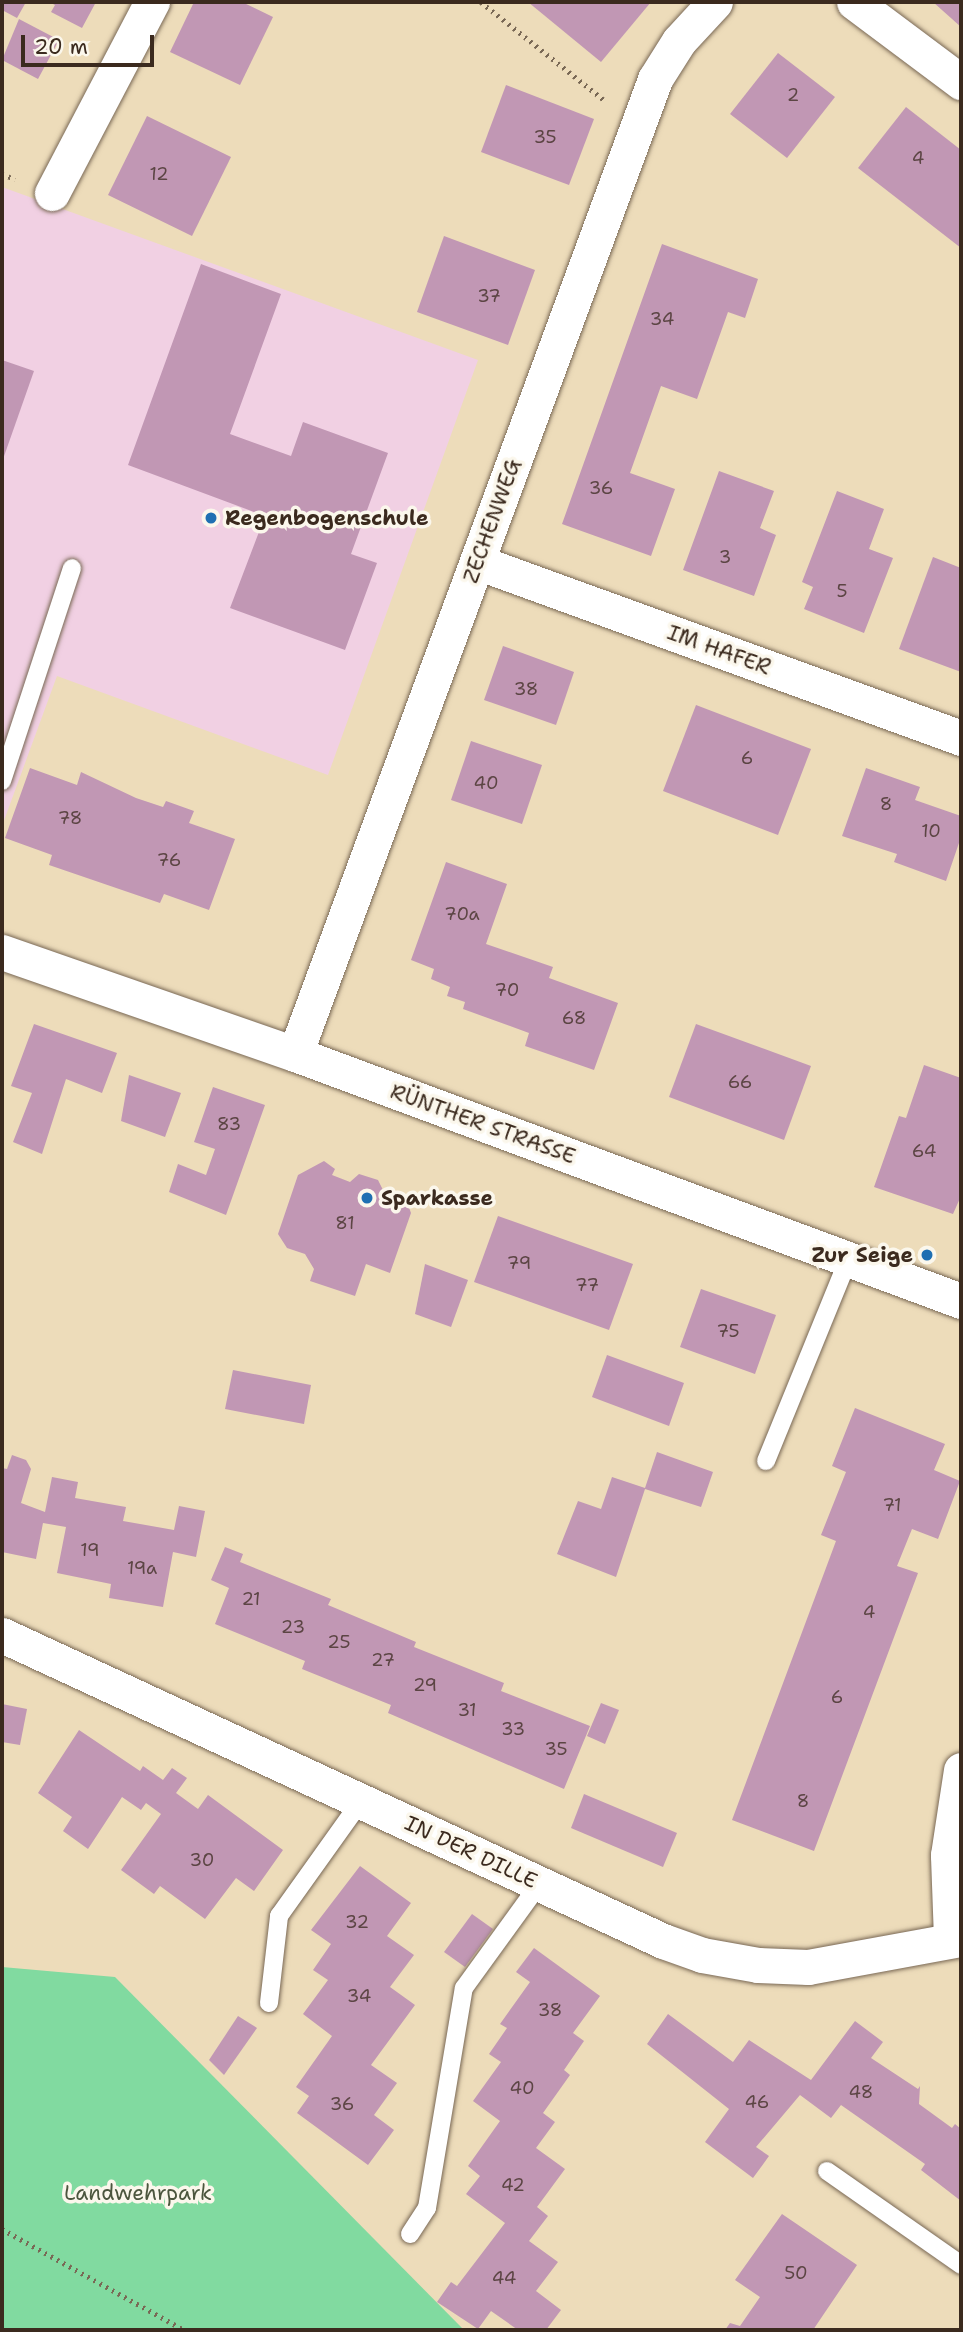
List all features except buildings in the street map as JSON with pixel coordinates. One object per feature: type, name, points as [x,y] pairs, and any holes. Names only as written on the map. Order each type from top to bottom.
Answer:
[{"type":"street","points":[[52,192],[152,2]]},
{"type":"street","name":"ZECHENWEG","points":[[295,1054],[656,79],[679,41],[715,2]]},
{"type":"street","points":[[854,2],[961,82]]},
{"type":"street","name":"IM HAFER","points":[[477,562],[961,738]]},
{"type":"street","name":"RÜNTHER STRASSE","points":[[2,952],[295,1054],[961,1301]]},
{"type":"street","name":"IN DER DILLE","points":[[2,1635],[663,1941],[702,1955],[758,1965],[808,1967],[956,1939]]},
{"type":"street","points":[[956,1939],[948,1854],[961,1770]]},
{"type":"lane","points":[[2,781],[72,568]]},
{"type":"lane","points":[[766,1461],[848,1259]]},
{"type":"lane","points":[[269,2003],[279,1916],[361,1801]]},
{"type":"lane","points":[[410,2234],[427,2208],[464,1988],[540,1884]]},
{"type":"lane","points":[[827,2171],[961,2265]]},
{"type":"path","points":[[481,2],[638,126]]},
{"type":"path","points":[[2,2230],[184,2330]]},
{"type":"shaded area","name":"Regenbogenschule","points":[[2,187],[478,360],[328,775],[57,676],[2,826]]},
{"type":"green space","name":"Landwehrpark","points":[[2,1967],[115,1977],[464,2330],[2,2330]]},
{"type":"place","name":"Regenbogenschule","points":[[211,518]]},
{"type":"place","name":"Sparkasse","points":[[367,1198]]},
{"type":"place","name":"Zur Seige","points":[[927,1255]]}]
